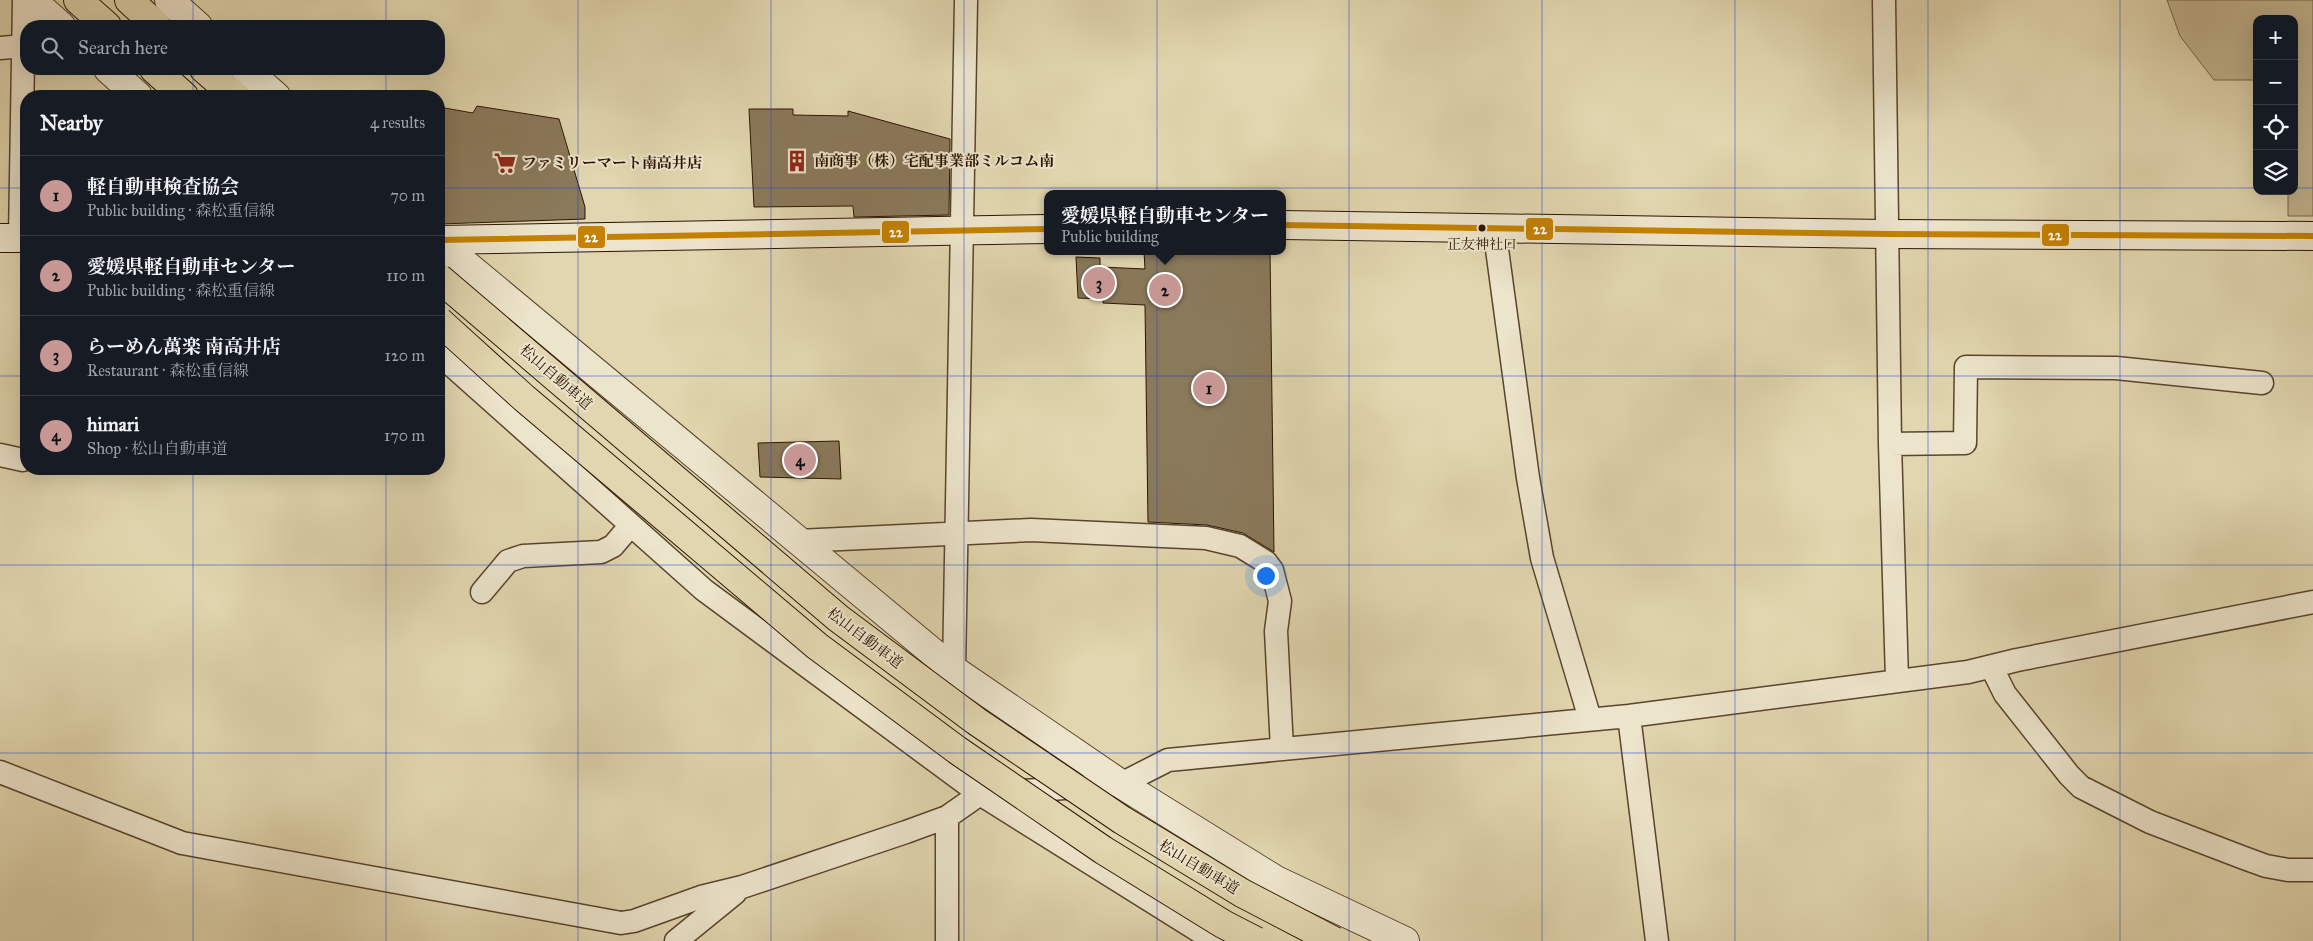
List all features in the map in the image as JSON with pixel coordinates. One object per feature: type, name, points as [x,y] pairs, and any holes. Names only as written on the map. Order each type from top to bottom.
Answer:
[{"type":"highway","points":[[78,0],[100,20]]},
{"type":"highway","points":[[129,0],[151,20]]},
{"type":"highway","points":[[161,75],[177,90]]},
{"type":"highway","points":[[211,75],[228,90]]},
{"type":"highway","name":"松山自動車道","points":[[445,283],[838,618],[976,721],[1122,820],[1242,893],[1334,941]]},
{"type":"highway","points":[[445,326],[524,398],[816,646],[957,750],[1103,850],[1223,924],[1256,941]]},
{"type":"main road","points":[[32,0],[54,20]]},
{"type":"main road","points":[[168,0],[191,20]]},
{"type":"main road","points":[[115,75],[131,90]]},
{"type":"main road","points":[[252,75],[269,90]]},
{"type":"main road","points":[[1286,225],[1887,234],[2313,236]]},
{"type":"main road","points":[[445,241],[1044,229]]},
{"type":"main road","points":[[445,246],[954,670],[1121,784],[1276,880],[1405,941]]},
{"type":"street","points":[[24,0],[24,20]]},
{"type":"street","points":[[954,670],[964,230],[966,0]]},
{"type":"street","points":[[1884,0],[1890,444],[1897,680]]},
{"type":"street","points":[[0,48],[20,46]]},
{"type":"street","points":[[22,90],[23,75]]},
{"type":"street","points":[[15,238],[20,131]]},
{"type":"street","points":[[1494,227],[1528,478],[1542,558],[1590,719]]},
{"type":"street","points":[[445,359],[704,590],[980,794],[1215,941]]},
{"type":"street","points":[[1890,444],[1965,443],[1966,367],[2116,368],[2262,383]]},
{"type":"street","points":[[0,455],[20,459]]},
{"type":"street","points":[[482,592],[508,561],[523,556],[601,552],[613,546],[630,526]]},
{"type":"street","points":[[798,541],[1031,530],[1206,538],[1240,546],[1266,562],[1272,570],[1280,601],[1276,631],[1282,749]]},
{"type":"street","points":[[0,772],[182,843],[621,923],[634,921],[701,897],[742,888],[947,818],[980,794],[1121,784],[1168,760],[1629,716],[1992,668],[2017,660],[2313,602]]},
{"type":"street","points":[[1992,668],[2005,694],[2081,787],[2150,822],[2244,858],[2280,868],[2313,870]]},
{"type":"street","points":[[1629,716],[1657,941]]},
{"type":"street","points":[[947,818],[947,941]]},
{"type":"street","points":[[676,941],[742,888]]},
{"type":"shaded area","points":[[2167,0],[2313,0],[2313,216],[2288,216],[2288,195],[2298,195],[2298,15],[2253,15],[2253,80],[2214,80],[2180,36]]},
{"type":"building","name":"ファミリーマート南高井店","points":[[477,106],[559,119],[585,207],[585,219],[445,224],[445,108],[473,113]]},
{"type":"building","points":[[749,109],[793,109],[793,115],[848,116],[848,111],[950,139],[949,215],[854,217],[853,206],[754,207]]},
{"type":"building","points":[[1144,255],[1270,255],[1274,552],[1243,533],[1207,525],[1148,522],[1145,305],[1103,303],[1103,299],[1078,298],[1076,257],[1100,258],[1100,267],[1145,269]]},
{"type":"building","points":[[839,441],[841,479],[760,477],[758,443]]},
{"type":"transit line","name":"22","points":[[1286,225],[1887,234],[2313,236]]},
{"type":"transit line","name":"22","points":[[445,240],[1044,229]]},
{"type":"place","name":"南商事（株）宅配事業部ミルコム南","points":[[797,161]]},
{"type":"place","name":"ファミリーマート南高井店","points":[[505,163]]},
{"type":"place","name":"正友神社口","points":[[1482,228]]},
{"type":"place","name":"らーめん萬楽 南高井店","points":[[1099,283]]},
{"type":"place","name":"愛媛県軽自動車センター","points":[[1165,290]]},
{"type":"place","name":"軽自動車検査協会","points":[[1209,388]]},
{"type":"place","name":"himari","points":[[800,460]]}]
